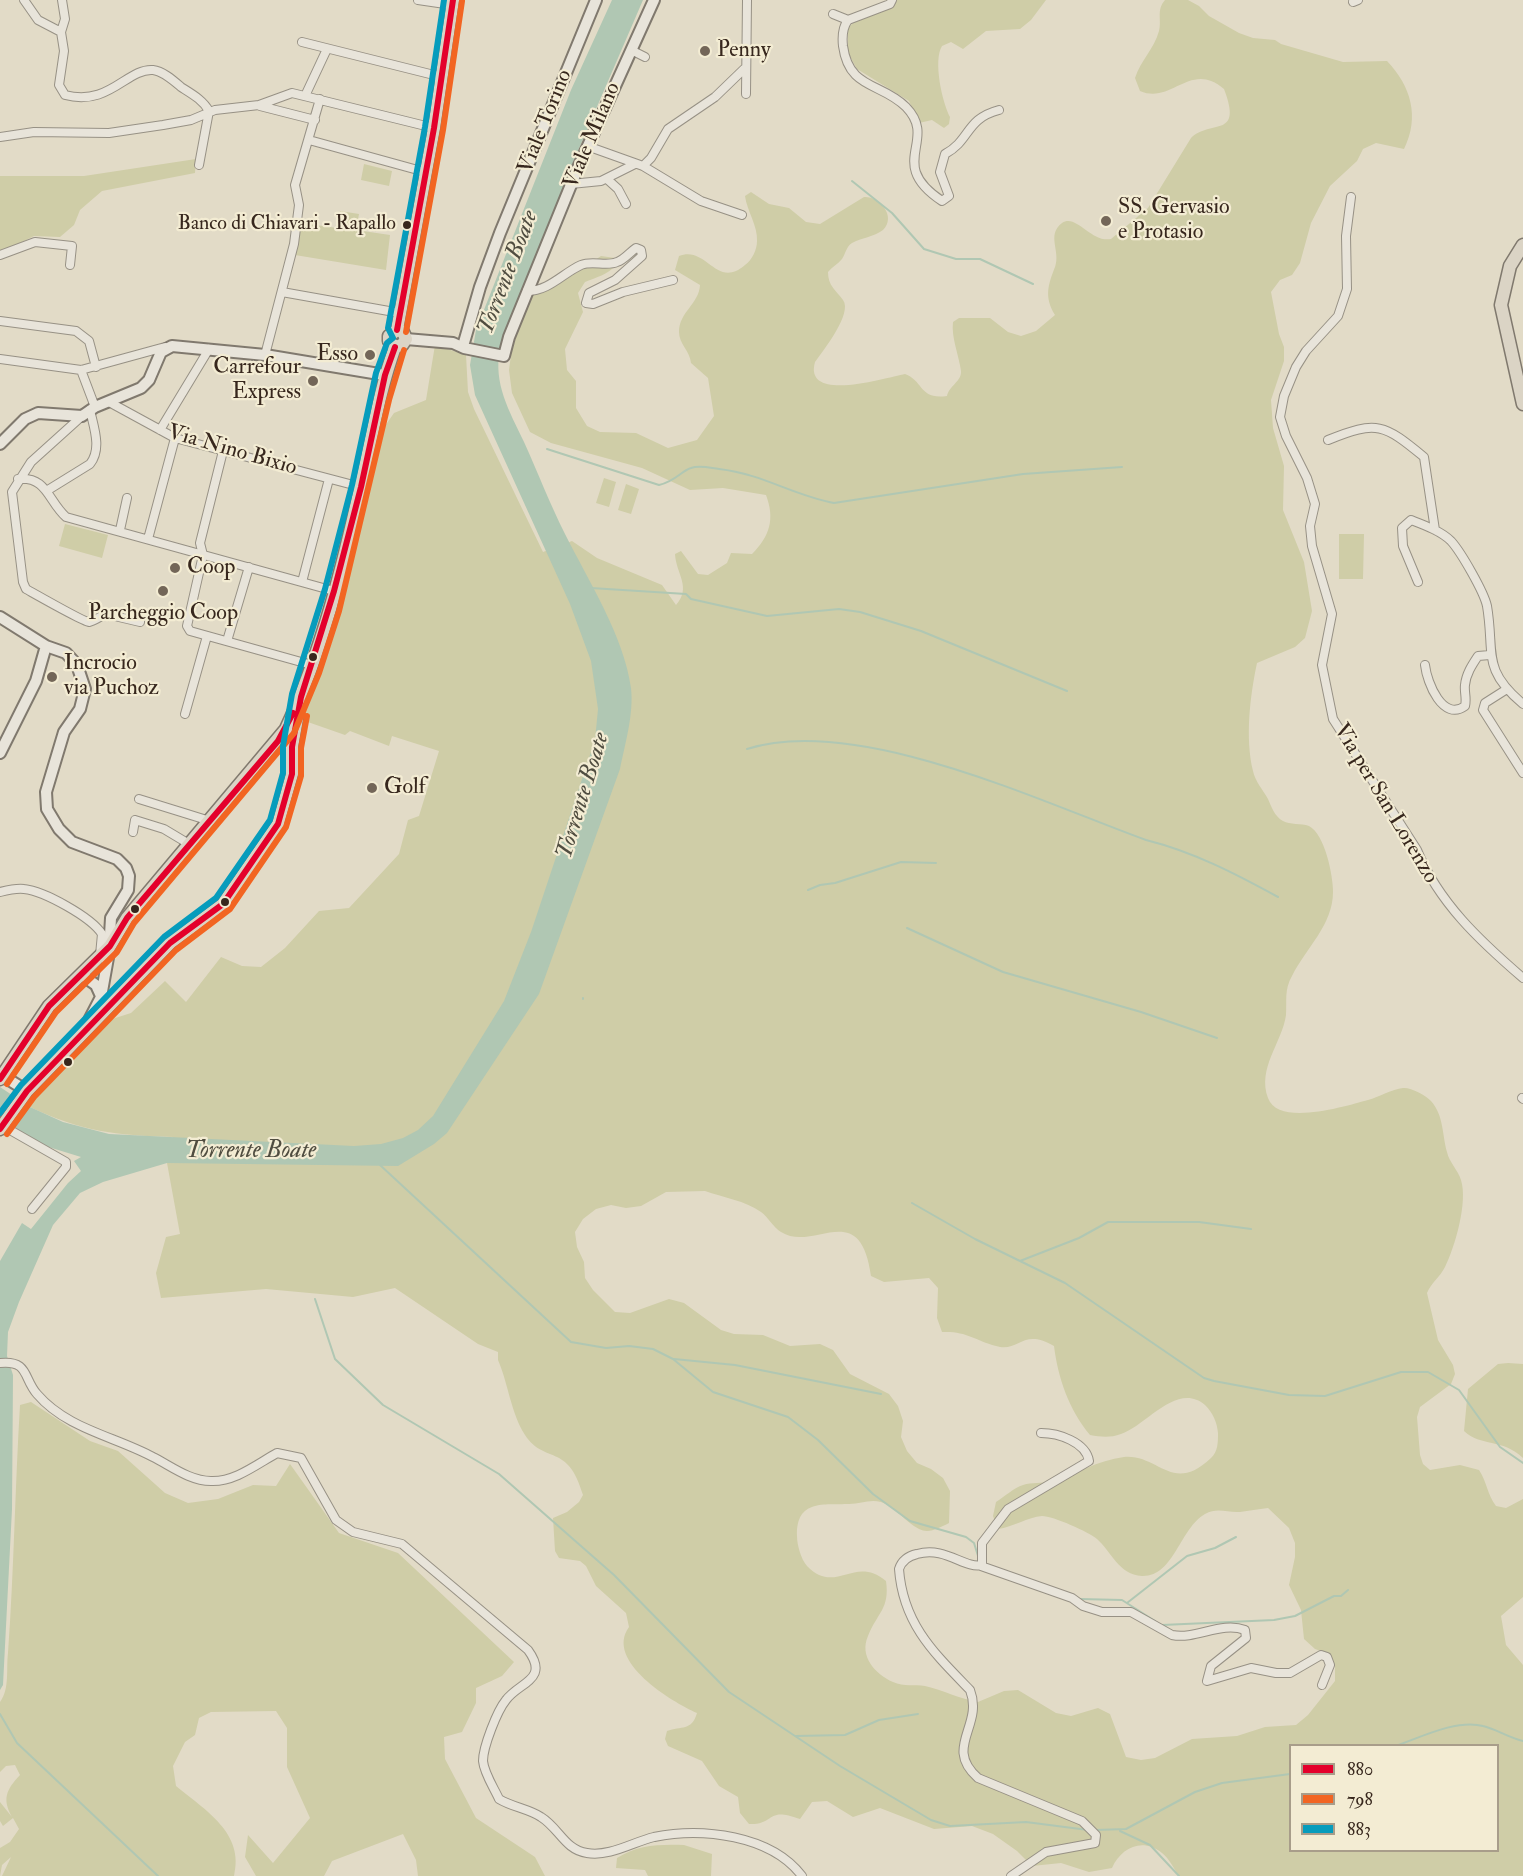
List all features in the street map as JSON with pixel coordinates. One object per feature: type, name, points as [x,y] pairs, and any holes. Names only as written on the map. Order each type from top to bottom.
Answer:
[{"type":"main road","points":[[1,1076],[50,1006],[110,946],[127,918],[278,741],[301,697],[334,591],[361,487],[385,375],[395,347],[402,345],[400,313],[434,128],[452,2]]},
{"type":"main road","points":[[1523,245],[1510,266],[1501,305],[1523,404]]},
{"type":"main road","points":[[2,1126],[25,1094],[83,1031],[170,943],[223,904],[278,824],[292,774],[292,747],[301,697]]},
{"type":"street","points":[[24,0],[38,20],[61,32]]},
{"type":"street","points":[[62,0],[65,19],[61,32],[64,51],[59,85],[65,95],[74,97],[105,94],[143,71],[155,70],[204,103],[209,111],[199,165]]},
{"type":"street","points":[[418,0],[452,2]]},
{"type":"street","name":"Viale Torino","points":[[463,347],[480,286],[500,233],[596,0]]},
{"type":"street","name":"Viale Milano","points":[[463,347],[504,356],[527,291],[587,146],[654,0]]},
{"type":"street","points":[[746,94],[744,69],[747,0]]},
{"type":"street","points":[[833,14],[848,20],[890,4],[892,0]]},
{"type":"street","points":[[848,20],[843,31],[843,42],[849,66],[855,77],[905,106],[913,118],[919,135],[913,158],[915,172],[923,185],[942,201],[949,196],[940,172],[945,154],[956,148],[976,120],[999,110]]},
{"type":"street","points":[[302,42],[442,77]]},
{"type":"street","points":[[305,96],[327,49]]},
{"type":"street","points":[[631,50],[645,57]]},
{"type":"street","points":[[571,184],[591,184],[607,179],[651,158],[668,129],[715,97],[744,69]]},
{"type":"street","points":[[0,137],[34,132],[109,133],[191,120],[209,111],[259,105],[292,93],[434,128]]},
{"type":"street","points":[[265,355],[282,292],[300,205],[295,185],[320,99]]},
{"type":"street","points":[[259,105],[315,120]]},
{"type":"street","points":[[309,140],[425,172]]},
{"type":"street","points":[[587,146],[639,165],[702,201],[742,215]]},
{"type":"street","points":[[607,179],[618,189],[626,204]]},
{"type":"street","name":"Via per San Lorenzo","points":[[1351,197],[1346,236],[1347,290],[1338,316],[1306,351],[1296,367],[1284,396],[1280,417],[1315,504],[1310,526],[1312,546],[1332,614],[1322,664],[1333,719],[1417,850],[1426,872],[1444,902],[1523,978]]},
{"type":"street","points":[[0,255],[35,242],[72,246],[70,265]]},
{"type":"street","points":[[527,291],[534,291],[560,280],[589,262],[611,264],[619,262],[636,248],[641,250],[642,256],[615,280],[589,293],[586,303],[593,304],[623,292],[673,280]]},
{"type":"street","points":[[282,292],[400,313]]},
{"type":"street","points":[[0,321],[76,331],[89,340],[96,367]]},
{"type":"street","points":[[402,334],[463,347]]},
{"type":"street","points":[[0,359],[81,370],[179,345],[265,355],[385,375]]},
{"type":"street","points":[[140,622],[106,614],[90,622],[81,621],[59,605],[26,589],[12,492],[18,479],[31,462],[89,411],[141,388],[149,380],[165,347]]},
{"type":"street","points":[[160,430],[209,349]]},
{"type":"street","points":[[48,490],[90,464],[98,448],[81,370]]},
{"type":"street","name":"Via Nino Bixio","points":[[109,402],[175,438],[361,487]]},
{"type":"street","points":[[0,444],[25,419],[38,413],[89,411]]},
{"type":"street","points":[[1328,440],[1368,426],[1385,429],[1424,457],[1435,530]]},
{"type":"street","points":[[148,540],[175,438]]},
{"type":"street","points":[[223,451],[200,543],[203,555],[187,626],[189,631],[312,665]]},
{"type":"street","points":[[18,479],[31,478],[48,490],[55,507],[66,517],[120,530],[148,540],[334,591]]},
{"type":"street","points":[[302,582],[329,479]]},
{"type":"street","points":[[120,530],[127,498]]},
{"type":"street","points":[[1418,582],[1403,546],[1402,528],[1411,520],[1435,530],[1451,542],[1484,597],[1490,655],[1497,677],[1523,704]]},
{"type":"street","points":[[227,641],[249,567]]},
{"type":"street","points":[[0,617],[45,646],[66,653],[77,665],[85,689],[80,709],[64,732],[46,792],[47,809],[59,829],[72,842],[117,859],[126,868],[130,883],[102,934],[102,949],[99,958]]},
{"type":"street","points":[[185,714],[207,636]]},
{"type":"street","points":[[0,753],[36,681],[45,646]]},
{"type":"street","points":[[1425,665],[1426,677],[1443,705],[1449,711],[1458,711],[1465,706],[1467,697],[1464,686],[1469,670],[1478,656],[1490,655]]},
{"type":"street","points":[[1507,689],[1485,703],[1484,710],[1523,773]]},
{"type":"street","points":[[278,741],[289,743],[292,747]]},
{"type":"street","points":[[139,799],[210,821]]},
{"type":"street","points":[[133,832],[135,820],[164,829],[189,844]]},
{"type":"street","points":[[0,892],[22,889],[46,896],[89,921],[102,934]]},
{"type":"street","points":[[83,1031],[101,997],[110,946],[111,918]]},
{"type":"street","points":[[82,975],[96,986],[101,997]]},
{"type":"street","points":[[1,1076],[25,1094]]},
{"type":"street","points":[[2,1126],[66,1162],[66,1167],[58,1179],[32,1209]]},
{"type":"street","points":[[0,1363],[18,1364],[30,1378],[36,1393],[74,1422],[186,1474],[209,1481],[229,1480],[277,1453],[301,1458],[336,1520],[353,1532],[402,1544],[528,1650],[535,1660],[535,1672],[525,1686],[506,1699],[484,1750],[483,1764],[499,1799],[541,1817],[570,1847],[590,1854],[609,1852],[655,1837],[724,1834],[748,1840],[775,1853],[793,1864],[802,1876]]},
{"type":"street","points":[[981,1566],[982,1543],[1008,1509],[1089,1461],[1086,1453],[1069,1438],[1055,1433],[1041,1433]]},
{"type":"street","points":[[1011,1876],[1046,1852],[1095,1843],[1097,1839],[1092,1828],[1082,1821],[978,1778],[963,1761],[962,1753],[973,1706],[970,1690],[922,1639],[905,1602],[899,1569],[905,1559],[926,1551],[940,1552],[1072,1598],[1083,1606],[1102,1612],[1131,1612],[1172,1635],[1179,1636],[1207,1630],[1245,1629],[1246,1638],[1211,1666],[1207,1681],[1251,1668],[1276,1673],[1290,1672],[1321,1655],[1327,1657],[1330,1665],[1322,1686]]},
{"type":"shaded area","points":[[895,0],[1046,0],[1031,20],[1020,29],[986,31],[963,49],[951,42],[942,46],[939,52],[938,71],[944,102],[950,117],[949,124],[944,128],[932,120],[919,123],[909,101],[857,69],[848,53],[848,28],[856,20]]},
{"type":"shaded area","points":[[1165,0],[1188,0],[1199,6],[1209,16],[1253,38],[1275,40],[1281,44],[1343,62],[1387,61],[1402,81],[1410,102],[1411,125],[1404,149],[1376,143],[1363,149],[1357,161],[1330,186],[1311,223],[1300,263],[1292,275],[1280,280],[1271,292],[1279,334],[1284,347],[1284,361],[1271,400],[1273,428],[1284,466],[1283,510],[1304,562],[1312,611],[1305,638],[1295,647],[1257,663],[1249,717],[1249,745],[1255,778],[1278,817],[1286,822],[1309,826],[1320,837],[1330,866],[1333,892],[1332,904],[1324,926],[1289,981],[1284,1025],[1268,1066],[1265,1087],[1274,1107],[1298,1113],[1329,1110],[1372,1099],[1399,1089],[1406,1088],[1418,1092],[1431,1101],[1438,1113],[1448,1156],[1461,1180],[1462,1212],[1453,1248],[1441,1274],[1427,1293],[1438,1340],[1453,1365],[1455,1374],[1451,1384],[1420,1407],[1417,1417],[1420,1455],[1423,1464],[1430,1470],[1460,1465],[1479,1470],[1496,1506],[1506,1508],[1523,1499],[1523,1597],[1501,1616],[1506,1645],[1523,1665],[1523,1876],[1179,1876],[1162,1853],[1154,1848],[1140,1845],[1127,1850],[1112,1868],[1089,1872],[1061,1863],[1032,1866],[1017,1851],[993,1834],[972,1826],[934,1829],[880,1808],[853,1817],[827,1801],[812,1802],[800,1819],[781,1814],[758,1824],[749,1824],[740,1813],[738,1797],[719,1786],[702,1761],[668,1746],[665,1739],[667,1731],[689,1725],[697,1713],[658,1690],[633,1666],[626,1653],[624,1640],[629,1627],[626,1613],[596,1586],[586,1566],[580,1561],[559,1558],[555,1551],[553,1518],[567,1512],[579,1502],[583,1495],[570,1467],[556,1456],[540,1450],[525,1435],[513,1408],[498,1360],[498,1352],[478,1344],[395,1288],[353,1297],[266,1289],[161,1298],[156,1273],[166,1237],[180,1234],[167,1163],[173,1137],[100,1131],[67,1122],[30,1107],[41,1088],[106,1021],[131,1013],[165,981],[186,1002],[221,957],[242,966],[261,967],[285,948],[319,911],[349,908],[399,854],[408,820],[419,816],[439,751],[392,736],[389,746],[350,731],[345,735],[305,721],[304,717],[357,529],[360,529],[385,426],[394,413],[426,400],[435,345],[466,355],[468,392],[474,409],[543,552],[572,541],[597,558],[662,585],[676,605],[681,598],[683,586],[675,554],[681,551],[698,574],[708,575],[727,563],[731,553],[752,554],[763,541],[769,527],[770,512],[766,495],[723,488],[690,490],[642,468],[551,443],[530,432],[512,393],[509,370],[513,340],[530,299],[535,293],[556,286],[601,256],[615,258],[616,265],[613,268],[585,282],[578,293],[583,312],[565,349],[567,370],[576,381],[576,408],[587,426],[600,432],[636,433],[668,448],[697,440],[714,416],[708,378],[691,363],[679,336],[682,319],[696,298],[700,285],[675,270],[679,256],[689,254],[697,256],[726,273],[735,271],[748,263],[755,251],[757,241],[756,230],[745,196],[751,192],[769,204],[789,208],[806,222],[820,224],[864,197],[870,198],[884,208],[887,213],[887,225],[872,236],[850,245],[842,259],[828,272],[831,284],[843,300],[844,314],[836,332],[815,362],[815,375],[822,382],[849,385],[905,374],[916,381],[926,393],[947,396],[961,375],[953,322],[959,318],[990,318],[1008,332],[1021,336],[1036,331],[1055,315],[1049,302],[1048,291],[1056,261],[1054,238],[1057,228],[1067,221],[1073,222],[1097,237],[1111,239],[1148,208],[1191,138],[1199,132],[1222,125],[1227,121],[1230,115],[1224,89],[1212,81],[1201,79],[1191,81],[1162,93],[1151,94],[1140,91],[1135,78],[1157,37],[1160,27],[1160,11]],"holes":[[[705,1191],[741,1202],[764,1214],[781,1232],[794,1237],[846,1232],[857,1238],[865,1252],[871,1276],[884,1282],[929,1278],[938,1288],[937,1318],[942,1332],[964,1334],[996,1346],[1010,1346],[1028,1339],[1043,1341],[1054,1346],[1058,1370],[1070,1404],[1090,1435],[1105,1437],[1121,1434],[1162,1408],[1184,1398],[1194,1399],[1205,1405],[1216,1421],[1218,1443],[1213,1456],[1198,1468],[1186,1473],[1176,1473],[1136,1458],[1114,1459],[1047,1482],[1020,1486],[996,1502],[993,1516],[998,1529],[1042,1516],[1062,1521],[1093,1536],[1121,1567],[1134,1575],[1142,1576],[1162,1569],[1196,1521],[1205,1514],[1214,1511],[1240,1512],[1268,1508],[1289,1528],[1295,1543],[1295,1557],[1289,1585],[1301,1610],[1304,1639],[1315,1649],[1329,1654],[1335,1667],[1335,1681],[1308,1715],[1296,1725],[1265,1727],[1237,1736],[1192,1739],[1155,1758],[1141,1760],[1126,1757],[1110,1714],[1098,1708],[1071,1716],[1056,1713],[1018,1690],[1004,1691],[978,1702],[925,1686],[897,1684],[880,1674],[870,1664],[866,1643],[884,1605],[886,1581],[875,1574],[864,1571],[836,1577],[817,1574],[803,1560],[797,1536],[801,1516],[813,1506],[821,1505],[877,1501],[891,1507],[914,1526],[926,1531],[949,1523],[950,1491],[943,1478],[917,1463],[907,1451],[901,1437],[903,1421],[898,1406],[889,1394],[850,1374],[833,1350],[820,1344],[790,1346],[763,1335],[734,1334],[721,1330],[684,1303],[669,1299],[630,1313],[615,1312],[593,1290],[585,1278],[584,1262],[577,1247],[575,1232],[583,1219],[596,1209],[611,1205],[626,1208],[641,1206],[666,1192]]]},
{"type":"shaded area","points":[[196,159],[195,173],[102,191],[80,210],[74,225],[60,237],[34,236],[0,253],[0,176],[84,176]]},
{"type":"shaded area","points":[[364,164],[392,171],[389,186],[361,180]]},
{"type":"shaded area","points":[[340,211],[359,214],[356,230],[390,235],[386,270],[295,255],[302,223],[337,228]]},
{"type":"shaded area","points":[[604,478],[616,482],[609,507],[596,503]]},
{"type":"shaded area","points":[[626,484],[639,489],[631,514],[618,510]]},
{"type":"shaded area","points":[[65,524],[108,535],[102,558],[59,546]]},
{"type":"shaded area","points":[[1339,534],[1364,534],[1363,579],[1339,579]]},
{"type":"shaded area","points":[[1498,1364],[1523,1364],[1523,1458],[1507,1448],[1477,1439],[1464,1431],[1468,1389]]},
{"type":"shaded area","points":[[31,1402],[90,1441],[118,1451],[165,1493],[188,1503],[218,1499],[253,1485],[276,1486],[290,1464],[339,1533],[398,1553],[514,1662],[502,1676],[476,1688],[476,1703],[462,1732],[444,1737],[445,1759],[476,1818],[535,1857],[545,1876],[418,1876],[416,1860],[403,1834],[332,1861],[324,1876],[256,1876],[245,1857],[248,1835],[273,1863],[310,1818],[287,1767],[287,1728],[276,1711],[211,1712],[199,1718],[195,1735],[185,1742],[173,1766],[176,1786],[210,1814],[228,1835],[234,1847],[236,1861],[234,1876],[2,1876],[11,1857],[2,1865],[0,1876],[0,1848],[10,1842],[19,1829],[13,1818],[3,1826],[0,1821],[0,1802],[12,1817],[6,1800],[11,1785],[20,1775],[15,1765],[6,1766],[0,1772],[0,1702],[7,1678],[20,1405]]},
{"type":"shaded area","points":[[658,1845],[684,1845],[712,1854],[711,1876],[648,1876],[645,1870],[616,1868],[617,1858],[633,1850]]},
{"type":"water","name":"Torrente Boate","points":[[612,0],[643,0],[571,167],[500,348],[498,361],[501,385],[508,408],[560,523],[621,648],[632,698],[620,769],[539,994],[447,1133],[434,1144],[398,1166],[167,1163],[103,1182],[80,1193],[53,1225],[8,1332],[7,1356],[13,1375],[12,1509],[3,1685],[0,1690],[0,1261],[22,1223],[31,1229],[68,1183],[81,1171],[74,1161],[81,1157],[42,1145],[0,1119],[0,1087],[30,1107],[63,1122],[109,1134],[354,1146],[381,1144],[403,1138],[418,1130],[433,1116],[504,1001],[531,932],[595,740],[598,709],[591,661],[570,604],[475,395],[470,365],[476,330],[571,90]]},
{"type":"waterway","points":[[852,181],[892,213],[924,249],[956,259],[980,259],[1033,284]]},
{"type":"waterway","points":[[547,449],[659,485],[691,468],[705,467],[750,475],[804,495],[834,503],[1023,474],[1122,467]]},
{"type":"waterway","points":[[591,588],[686,594],[691,599],[767,616],[839,609],[860,612],[921,631],[1067,691]]},
{"type":"waterway","points":[[747,749],[791,741],[841,743],[894,752],[948,767],[1198,857],[1278,897]]},
{"type":"waterway","points":[[808,890],[901,862],[936,863]]},
{"type":"waterway","points":[[907,928],[1003,972],[1141,1012],[1217,1038]]},
{"type":"waterway","points":[[380,1165],[571,1342],[606,1348],[629,1346],[653,1349],[673,1359],[713,1392],[788,1417],[818,1440],[873,1494],[910,1521],[966,1537],[974,1543],[979,1559]]},
{"type":"waterway","points":[[912,1203],[975,1239],[1065,1283],[1204,1378],[1289,1395],[1325,1396],[1401,1372],[1428,1372],[1459,1390],[1500,1447],[1523,1463]]},
{"type":"waterway","points":[[1020,1261],[1079,1238],[1108,1222],[1199,1222],[1251,1229]]},
{"type":"waterway","points":[[315,1299],[335,1359],[383,1405],[499,1474],[614,1575],[729,1692],[840,1766],[931,1820],[950,1826],[1026,1822],[1088,1830]]},
{"type":"waterway","points":[[674,1359],[735,1365],[881,1394]]},
{"type":"waterway","points":[[1127,1603],[1187,1556],[1215,1548],[1236,1537]]},
{"type":"waterway","points":[[997,1575],[1056,1596]]},
{"type":"waterway","points":[[1162,1625],[1274,1620],[1295,1616],[1334,1596],[1341,1596],[1348,1590]]},
{"type":"waterway","points":[[1080,1599],[1122,1600],[1155,1621]]},
{"type":"waterway","points":[[0,1714],[17,1743],[158,1876]]},
{"type":"waterway","points":[[796,1736],[845,1735],[879,1720],[918,1714]]},
{"type":"waterway","points":[[1401,1744],[1439,1730],[1473,1724],[1523,1741]]},
{"type":"waterway","points":[[1095,1830],[1126,1829],[1195,1792],[1222,1783],[1289,1774]]},
{"type":"waterway","points":[[1120,1831],[1150,1845],[1179,1876]]},
{"type":"transit line","name":"883","points":[[0,1113],[21,1085],[164,937],[216,898],[270,820],[283,773],[283,746],[292,694],[325,589],[352,485],[376,373],[387,343],[393,338],[388,328],[425,127],[444,0]]},
{"type":"transit line","name":"880","points":[[397,330],[434,128],[453,0]]},
{"type":"transit line","name":"798","points":[[406,332],[443,130],[462,1]]},
{"type":"transit line","name":"880","points":[[0,1129],[27,1091],[170,943],[223,904],[278,824],[292,774],[292,747],[301,697],[334,591],[361,487],[385,375],[395,347]]},
{"type":"transit line","name":"798","points":[[7,1084],[56,1012],[117,952],[134,923],[294,733],[319,673],[339,611],[389,400],[404,350]]},
{"type":"transit line","name":"880","points":[[0,1079],[49,1006],[110,946],[127,918],[278,741],[293,713]]},
{"type":"transit line","name":"798","points":[[7,1134],[34,1097],[176,950],[230,909],[286,827],[301,776],[301,748],[307,716]]},
{"type":"place","name":"Penny","points":[[705,51]]},
{"type":"place","name":"SS. Gervasio e Protasio","points":[[1106,221]]},
{"type":"place","name":"Banco di Chiavari - Rapallo","points":[[407,225]]},
{"type":"place","name":"Esso","points":[[370,355]]},
{"type":"place","name":"Carrefour Express","points":[[313,381]]},
{"type":"place","name":"Coop","points":[[175,568]]},
{"type":"place","name":"Parcheggio Coop","points":[[163,591]]},
{"type":"place","name":"Incrocio via Puchoz","points":[[52,677]]},
{"type":"place","name":"Golf","points":[[372,788]]}]
